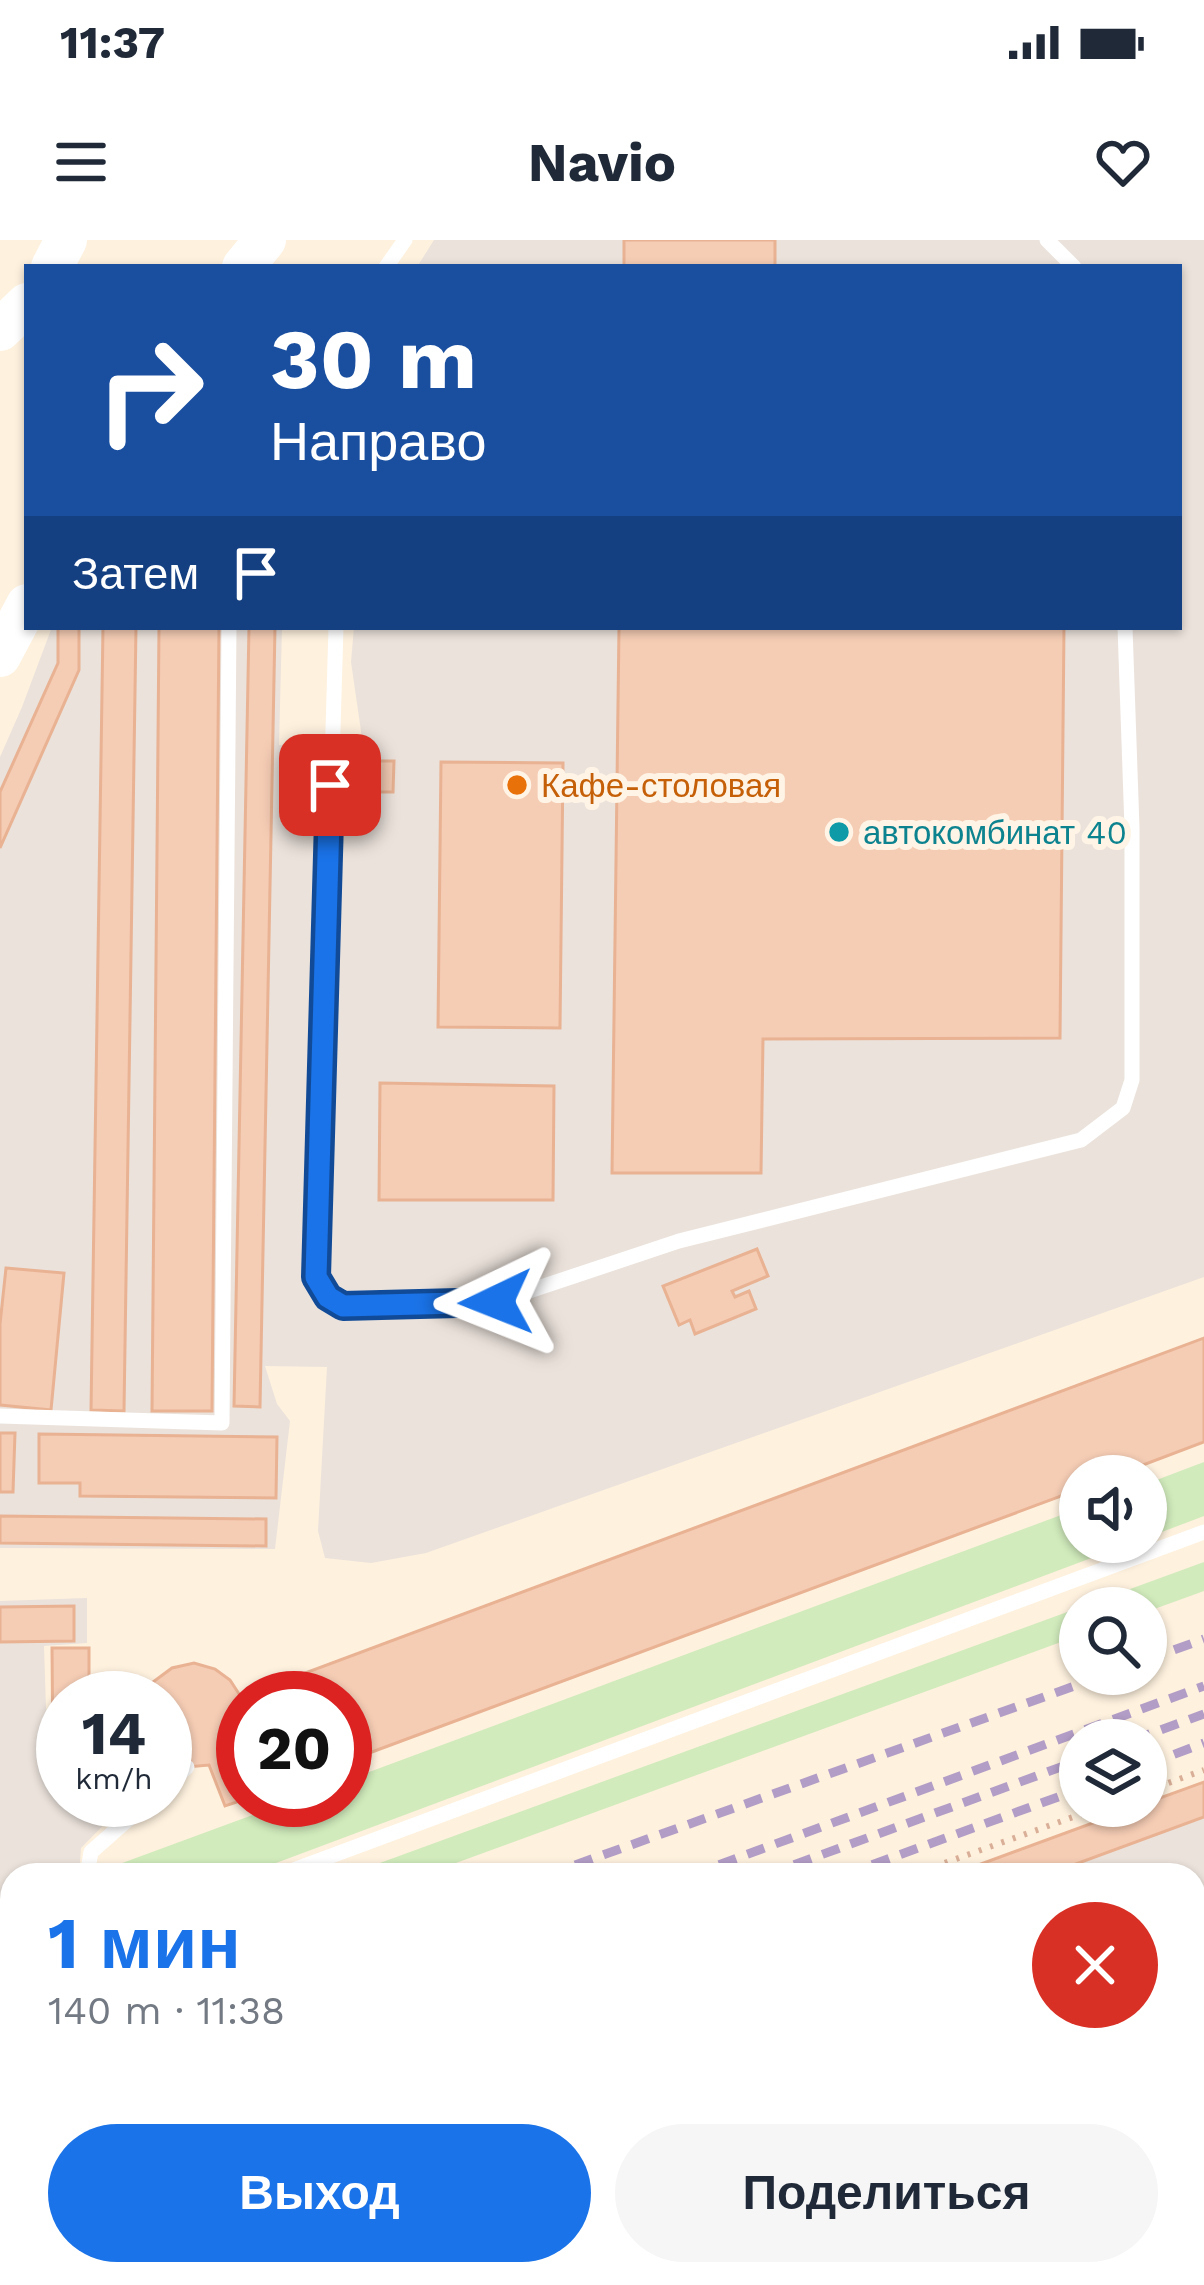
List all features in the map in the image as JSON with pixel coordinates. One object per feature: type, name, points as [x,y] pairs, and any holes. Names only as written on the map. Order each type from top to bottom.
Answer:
[{"type":"main road","points":[[245,264],[265,240]]},
{"type":"main road","points":[[0,330],[24,307]]},
{"type":"main road","points":[[0,656],[24,611]]},
{"type":"lane","points":[[1047,240],[1071,264]]},
{"type":"lane","points":[[0,1416],[222,1423],[229,630]]},
{"type":"lane","points":[[336,630],[316,1277],[328,1297],[343,1306],[496,1302],[679,1241],[1081,1141],[1123,1108],[1132,1080],[1132,828],[1124,630]]},
{"type":"lane","points":[[312,1863],[1204,1532]]},
{"type":"lane","points":[[90,1863],[91,1852],[119,1827]]},
{"type":"path","points":[[1167,1783],[1204,1770]]},
{"type":"path","points":[[945,1863],[1059,1822]]},
{"type":"shaded area","points":[[434,240],[1204,240],[1204,1277],[426,1553],[371,1563],[325,1558],[318,1531],[327,1367],[265,1366],[277,1404],[290,1421],[275,1549],[0,1548],[0,757],[51,630],[282,630],[279,745],[330,746],[363,745],[351,662],[354,630],[1182,630],[1182,264],[419,264]]},
{"type":"shaded area","points":[[87,1598],[87,1643],[44,1646],[45,1671],[36,1671],[36,1827],[102,1827],[81,1848],[80,1863],[0,1863],[0,1601]]},
{"type":"shaded area","points":[[1204,1782],[1204,1863],[984,1863],[1082,1827],[1167,1827],[1167,1797]]},
{"type":"green space","points":[[1204,1462],[1204,1516],[1167,1530],[1167,1476]]},
{"type":"green space","points":[[1059,1516],[1059,1563],[1078,1563],[276,1863],[122,1863],[220,1827],[372,1827],[372,1771]]},
{"type":"green space","points":[[1204,1562],[1204,1591],[1167,1604],[1167,1587],[1136,1587]]},
{"type":"green space","points":[[1059,1615],[1059,1643],[456,1863],[380,1863]]},
{"type":"building","points":[[624,240],[775,240],[775,264],[624,264]]},
{"type":"building","points":[[58,630],[79,630],[79,670],[0,848],[0,792],[58,663]]},
{"type":"building","points":[[103,630],[136,630],[124,1411],[91,1410]]},
{"type":"building","points":[[159,630],[219,630],[212,1411],[152,1411]]},
{"type":"building","points":[[249,630],[275,630],[260,1407],[234,1406]]},
{"type":"building","name":"автокомбинат 40","points":[[619,630],[1064,630],[1060,1038],[763,1039],[761,1173],[612,1173]]},
{"type":"building","points":[[363,761],[394,761],[393,792],[363,792]]},
{"type":"building","points":[[441,762],[563,763],[560,1028],[438,1027]]},
{"type":"building","points":[[380,1083],[554,1086],[553,1200],[379,1200]]},
{"type":"building","points":[[757,1249],[768,1276],[732,1291],[735,1297],[749,1291],[756,1309],[695,1334],[690,1320],[679,1325],[663,1286]]},
{"type":"building","points":[[6,1268],[64,1273],[51,1410],[0,1405]]},
{"type":"building","points":[[1204,1338],[1204,1442],[1167,1456],[1059,1455],[1059,1497],[372,1752],[372,1671],[311,1671]]},
{"type":"building","points":[[0,1433],[15,1433],[13,1492],[0,1492]]},
{"type":"building","points":[[39,1434],[277,1437],[276,1498],[80,1496],[80,1483],[39,1483]]},
{"type":"building","points":[[0,1516],[266,1519],[266,1546],[0,1543]]},
{"type":"building","points":[[74,1606],[74,1641],[0,1642],[0,1607]]},
{"type":"building","points":[[52,1648],[89,1648],[89,1671],[52,1671]]},
{"type":"building","points":[[194,1663],[215,1669],[216,1783],[209,1765],[192,1767],[192,1671],[168,1671]]},
{"type":"building","points":[[1204,1782],[1204,1817],[1079,1863],[984,1863],[1082,1827],[1167,1827],[1167,1795]]},
{"type":"railway","points":[[1167,1652],[1204,1639]]},
{"type":"railway","points":[[724,1863],[1204,1686]]},
{"type":"railway","points":[[580,1863],[1059,1692]]},
{"type":"railway","points":[[1167,1728],[1204,1714]]},
{"type":"railway","points":[[1167,1757],[1204,1743]]},
{"type":"railway","points":[[799,1863],[1059,1768]]},
{"type":"railway","points":[[877,1863],[1059,1797]]},
{"type":"place","name":"Кафе-столовая","points":[[517,785]]},
{"type":"place","name":"автокомбинат 40","points":[[839,832]]},
{"type":"route","points":[[330,785],[316,1277],[328,1297],[343,1306],[496,1302]]}]
